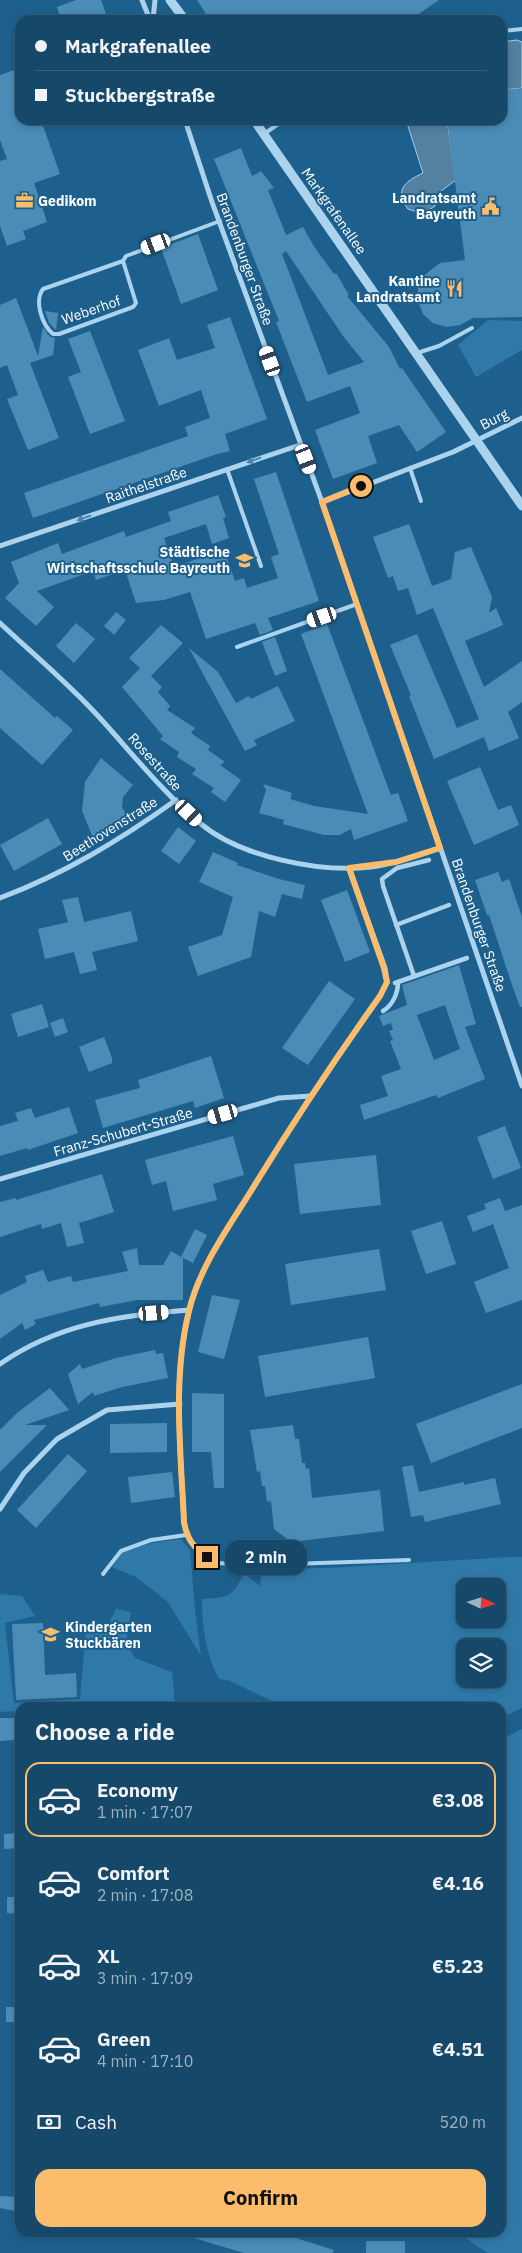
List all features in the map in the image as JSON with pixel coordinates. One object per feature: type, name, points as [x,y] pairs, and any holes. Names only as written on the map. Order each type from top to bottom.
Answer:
[{"type":"street","points":[[142,0],[149,15]]},
{"type":"street","points":[[152,15],[155,0]]},
{"type":"street","points":[[170,0],[181,15]]},
{"type":"street","name":"Brandenburger Straße","points":[[187,125],[322,502],[522,1086]]},
{"type":"street","name":"Markgrafenallee","points":[[258,125],[522,506]]},
{"type":"street","name":"Burg","points":[[476,441],[522,418]]},
{"type":"street","points":[[322,502],[476,441]]},
{"type":"street","name":"Raithelstraße","points":[[0,546],[300,445]]},
{"type":"street","name":"Rosestraße","points":[[0,622],[97,714],[176,800],[202,825],[234,844],[266,856],[307,864],[349,868],[396,862],[440,848]]},
{"type":"street","name":"Beethovenstraße","points":[[0,898],[30,887],[84,861],[176,800]]},
{"type":"street","points":[[414,976],[380,887],[382,879],[386,874],[397,868],[429,860]]},
{"type":"street","points":[[215,1563],[194,1547],[186,1535],[184,1522],[180,1404],[182,1352],[189,1310],[198,1283],[223,1236],[311,1096],[380,996],[387,982],[384,968],[349,868]]},
{"type":"street","points":[[384,869],[386,874]]},
{"type":"street","points":[[396,925],[449,905]]},
{"type":"street","points":[[384,1011],[388,1008],[398,991],[397,983],[467,958]]},
{"type":"street","name":"Franz-Schubert-Straße","points":[[0,1179],[279,1098],[311,1096]]},
{"type":"street","points":[[0,1364],[33,1344],[82,1324],[135,1314],[189,1310]]},
{"type":"street","points":[[0,1509],[24,1473],[57,1439],[81,1425],[107,1410],[180,1404]]},
{"type":"lane","points":[[507,30],[522,29]]},
{"type":"lane","points":[[264,134],[277,125]]},
{"type":"lane","name":"Weberhof","points":[[123,261],[135,296],[136,304],[133,307],[59,334],[52,334],[48,330],[38,302],[39,295],[43,289],[123,261],[126,256],[220,221]]},
{"type":"lane","points":[[415,354],[439,346],[472,328]]},
{"type":"lane","points":[[410,468],[421,501]]},
{"type":"lane","points":[[227,469],[261,566]]},
{"type":"lane","points":[[237,647],[357,604]]},
{"type":"lane","points":[[103,1574],[121,1550],[151,1540],[186,1535]]},
{"type":"lane","points":[[215,1563],[261,1565],[409,1560]]},
{"type":"shaded area","points":[[517,40],[522,42],[522,88],[507,90],[507,41]]},
{"type":"shaded area","points":[[408,125],[448,125],[456,180],[437,194],[435,206],[419,212],[408,209],[402,196],[402,191],[411,179],[423,173]]},
{"type":"shaded area","points":[[488,320],[522,321],[522,350],[476,377],[458,345]]},
{"type":"shaded area","points":[[181,1539],[190,1550],[201,1656],[168,1602],[136,1577],[112,1567],[122,1553],[151,1543]]},
{"type":"shaded area","points":[[522,1557],[522,1708],[506,1716],[506,1702],[274,1702],[228,1680],[219,1679],[211,1661],[206,1640],[202,1599],[229,1595],[233,1592],[244,1573],[260,1586],[262,1569],[327,1568]]},
{"type":"shaded area","points":[[0,1594],[22,1596],[35,1616],[5,1623],[15,1715],[13,1711],[0,1712]]},
{"type":"shaded area","points":[[116,1609],[131,1612],[126,1642],[135,1658],[172,1672],[175,1702],[30,1702],[80,1699],[86,1630],[97,1627],[104,1633]]},
{"type":"shaded area","points":[[522,1729],[522,2253],[488,2253],[463,2237],[506,2237],[506,1737]]},
{"type":"building","points":[[76,0],[101,0],[106,15],[59,15],[57,7]]},
{"type":"building","points":[[197,0],[439,0],[417,15],[207,15]]},
{"type":"building","points":[[15,70],[15,125],[43,125],[60,174],[34,183],[47,222],[23,231],[26,239],[7,246],[0,226],[0,161],[7,159],[0,140],[0,75]]},
{"type":"building","name":"Landratsamt Bayreuth","points":[[522,88],[522,317],[473,318],[460,325],[447,327],[433,323],[423,314],[418,301],[418,288],[422,277],[440,263],[465,260],[448,125],[507,125],[507,90]]},
{"type":"building","points":[[241,148],[252,176],[261,171],[274,188],[268,190],[286,235],[303,227],[315,248],[334,274],[336,273],[349,295],[347,296],[389,347],[400,369],[402,368],[446,432],[417,452],[399,425],[368,436],[377,463],[333,479],[315,430],[360,413],[350,386],[307,402],[276,322],[279,321],[214,159]],"holes":[[[286,251],[343,336],[364,362],[328,375],[282,254]]]},
{"type":"building","points":[[198,234],[218,290],[181,304],[161,248]]},
{"type":"building","points":[[16,298],[38,356],[43,327],[50,337],[55,338],[53,355],[30,363],[59,438],[28,450],[7,399],[18,395],[7,365],[0,368],[0,305]]},
{"type":"building","points":[[45,311],[58,313],[56,330],[49,323]]},
{"type":"building","points":[[230,317],[267,419],[225,434],[230,451],[33,518],[24,493],[188,436],[185,427],[210,418],[201,390],[159,406],[138,350],[169,338],[177,360],[215,348],[207,325]]},
{"type":"building","points":[[90,331],[125,421],[90,434],[68,377],[81,372],[68,339]]},
{"type":"building","points":[[276,472],[319,601],[268,618],[273,630],[260,635],[255,623],[206,639],[190,592],[164,600],[136,603],[125,570],[96,580],[93,571],[37,591],[54,607],[36,626],[5,598],[19,583],[11,562],[58,543],[62,554],[124,531],[126,537],[171,521],[168,512],[218,495],[226,517],[223,518],[229,538],[212,544],[206,524],[164,538],[174,567],[224,550],[235,581],[244,578],[247,588],[278,578],[271,557],[279,554],[254,479]]},
{"type":"building","points":[[409,524],[432,586],[451,579],[455,552],[471,547],[492,597],[489,613],[496,608],[503,625],[465,641],[484,687],[522,661],[522,702],[508,712],[519,738],[489,751],[484,737],[434,759],[409,696],[411,695],[390,645],[417,634],[457,728],[479,719],[433,608],[417,615],[408,588],[398,591],[393,576],[388,578],[373,537]]},
{"type":"building","points":[[116,612],[126,620],[114,635],[104,626]]},
{"type":"building","points":[[76,623],[95,639],[74,663],[56,646]]},
{"type":"building","points":[[327,624],[391,795],[398,793],[408,821],[354,840],[351,829],[340,835],[324,835],[283,824],[284,820],[259,813],[266,790],[263,784],[292,793],[290,799],[314,806],[368,814],[301,634]]},
{"type":"building","points":[[161,625],[183,643],[151,676],[162,687],[158,692],[170,706],[167,710],[195,728],[191,733],[210,746],[208,750],[225,762],[220,765],[241,780],[225,802],[211,792],[214,788],[192,774],[196,769],[177,757],[179,752],[160,739],[163,736],[122,687],[140,668],[129,658]]},
{"type":"building","points":[[275,637],[287,671],[275,676],[262,642]]},
{"type":"building","points":[[189,648],[218,672],[236,703],[249,696],[251,699],[278,686],[295,721],[254,740],[257,745],[245,751]]},
{"type":"building","points":[[0,669],[55,718],[57,716],[73,730],[42,765],[0,728]]},
{"type":"building","points":[[101,758],[133,785],[123,797],[122,808],[130,818],[94,840],[82,811],[85,782]]},
{"type":"building","points":[[480,767],[498,810],[511,805],[519,825],[474,845],[447,781]]},
{"type":"building","points":[[48,818],[62,844],[14,871],[0,845]]},
{"type":"building","points":[[178,827],[196,841],[179,864],[161,851]]},
{"type":"building","points":[[213,852],[238,863],[237,865],[279,879],[305,885],[302,899],[282,894],[275,917],[259,911],[251,957],[198,976],[188,947],[222,935],[233,897],[199,882]]},
{"type":"building","points":[[498,872],[502,882],[509,879],[522,917],[522,1007],[520,1007],[489,915],[487,915],[475,880]]},
{"type":"building","points":[[347,890],[370,952],[345,962],[321,900]]},
{"type":"building","points":[[78,897],[84,922],[131,911],[138,941],[92,952],[97,970],[80,974],[74,952],[45,959],[38,929],[68,922],[62,900]]},
{"type":"building","points":[[459,965],[476,1024],[465,1027],[485,1079],[438,1098],[436,1095],[364,1120],[360,1105],[388,1096],[381,1076],[401,1069],[390,1041],[393,1040],[389,1031],[393,1030],[391,1023],[383,1026],[379,1016],[407,1005],[402,985]],"holes":[[[445,1005],[460,1049],[434,1060],[417,1015]]]},
{"type":"building","points":[[329,981],[355,999],[308,1065],[282,1048]]},
{"type":"building","points":[[42,1004],[49,1027],[18,1037],[11,1014]]},
{"type":"building","points":[[63,1018],[68,1032],[55,1037],[50,1023]]},
{"type":"building","points":[[104,1037],[112,1063],[89,1072],[79,1047]]},
{"type":"building","points":[[211,1056],[224,1098],[195,1108],[193,1101],[103,1128],[95,1100],[140,1088],[138,1080]]},
{"type":"building","points":[[69,1107],[78,1133],[28,1150],[27,1148],[0,1156],[0,1126],[18,1121],[15,1113],[31,1108],[35,1118]]},
{"type":"building","points":[[505,1126],[521,1168],[493,1179],[477,1137]]},
{"type":"building","points":[[233,1136],[244,1175],[213,1184],[217,1200],[173,1211],[166,1181],[152,1185],[145,1160]]},
{"type":"building","points":[[376,1155],[381,1205],[300,1214],[294,1164]]},
{"type":"building","points":[[102,1174],[114,1212],[79,1223],[84,1243],[67,1247],[61,1223],[42,1229],[41,1224],[0,1237],[0,1202],[16,1198],[16,1200]]},
{"type":"building","points":[[500,1198],[505,1211],[522,1205],[522,1300],[486,1313],[474,1282],[509,1268],[493,1224],[473,1232],[467,1216],[486,1209],[484,1204]]},
{"type":"building","points":[[442,1221],[456,1264],[426,1274],[411,1231]]},
{"type":"building","points":[[195,1229],[207,1235],[193,1263],[181,1257]]},
{"type":"building","points":[[137,1248],[139,1265],[163,1265],[171,1251],[183,1258],[183,1300],[137,1300],[100,1307],[99,1303],[34,1320],[36,1324],[25,1330],[22,1323],[0,1339],[0,1295],[27,1282],[25,1276],[43,1270],[48,1282],[71,1276],[73,1282],[128,1271],[122,1252]]},
{"type":"building","points":[[379,1249],[386,1290],[291,1305],[285,1264]]},
{"type":"building","points":[[212,1295],[240,1300],[224,1359],[198,1352]]},
{"type":"building","points":[[368,1337],[375,1378],[265,1397],[258,1356]]},
{"type":"building","points":[[155,1350],[156,1354],[163,1353],[168,1378],[122,1387],[94,1396],[93,1392],[78,1404],[68,1374],[80,1364],[82,1369],[116,1358]]},
{"type":"building","points":[[522,1384],[522,1428],[431,1463],[416,1424]]},
{"type":"building","points":[[50,1388],[69,1410],[25,1425],[47,1425],[0,1472],[0,1430],[18,1412]]},
{"type":"building","points":[[192,1393],[224,1394],[224,1488],[214,1488],[211,1452],[192,1452]]},
{"type":"building","points":[[167,1423],[167,1452],[110,1453],[110,1424]]},
{"type":"building","points":[[293,1425],[295,1439],[299,1439],[302,1463],[305,1463],[306,1469],[309,1468],[312,1498],[380,1490],[384,1531],[291,1542],[274,1529],[271,1501],[267,1502],[265,1486],[262,1486],[260,1471],[257,1472],[250,1430]]},
{"type":"building","points":[[68,1454],[87,1471],[36,1528],[17,1510]]},
{"type":"building","points":[[413,1465],[419,1492],[464,1482],[464,1485],[495,1478],[501,1504],[425,1522],[423,1515],[411,1517],[402,1467]]},
{"type":"building","points":[[172,1472],[175,1497],[131,1503],[128,1477]]},
{"type":"building","points":[[43,1623],[45,1675],[76,1673],[77,1697],[16,1700],[12,1624]]},
{"type":"building","points":[[0,1718],[14,1718],[14,1740],[0,1741]]},
{"type":"building","points":[[15,1833],[15,1848],[4,1849],[4,1834]]},
{"type":"building","points":[[7,1897],[15,1897],[15,1914],[7,1913]]},
{"type":"building","points":[[6,2007],[15,2007],[15,2022],[6,2022]]},
{"type":"building","points":[[0,2196],[15,2197],[15,2211],[0,2208]]},
{"type":"building","points":[[190,2237],[293,2237],[334,2250],[333,2253],[244,2253]]},
{"type":"building","points":[[366,2241],[405,2241],[405,2253],[366,2253]]},
{"type":"place","name":"Gedikom","points":[[24,201]]},
{"type":"place","name":"Landratsamt Bayreuth","points":[[490,206]]},
{"type":"place","name":"Kantine Landratsamt","points":[[454,289]]},
{"type":"place","name":"Städtische Wirtschaftsschule Bayreuth","points":[[244,560]]},
{"type":"place","name":"Kindergarten Stuckbären","points":[[51,1635]]},
{"type":"route","points":[[207,1557],[194,1547],[186,1535],[184,1522],[180,1404],[182,1352],[189,1310],[198,1283],[223,1236],[323,1077],[380,996],[387,982],[384,968],[349,868],[371,867],[396,862],[440,848],[322,502],[361,486]]}]
